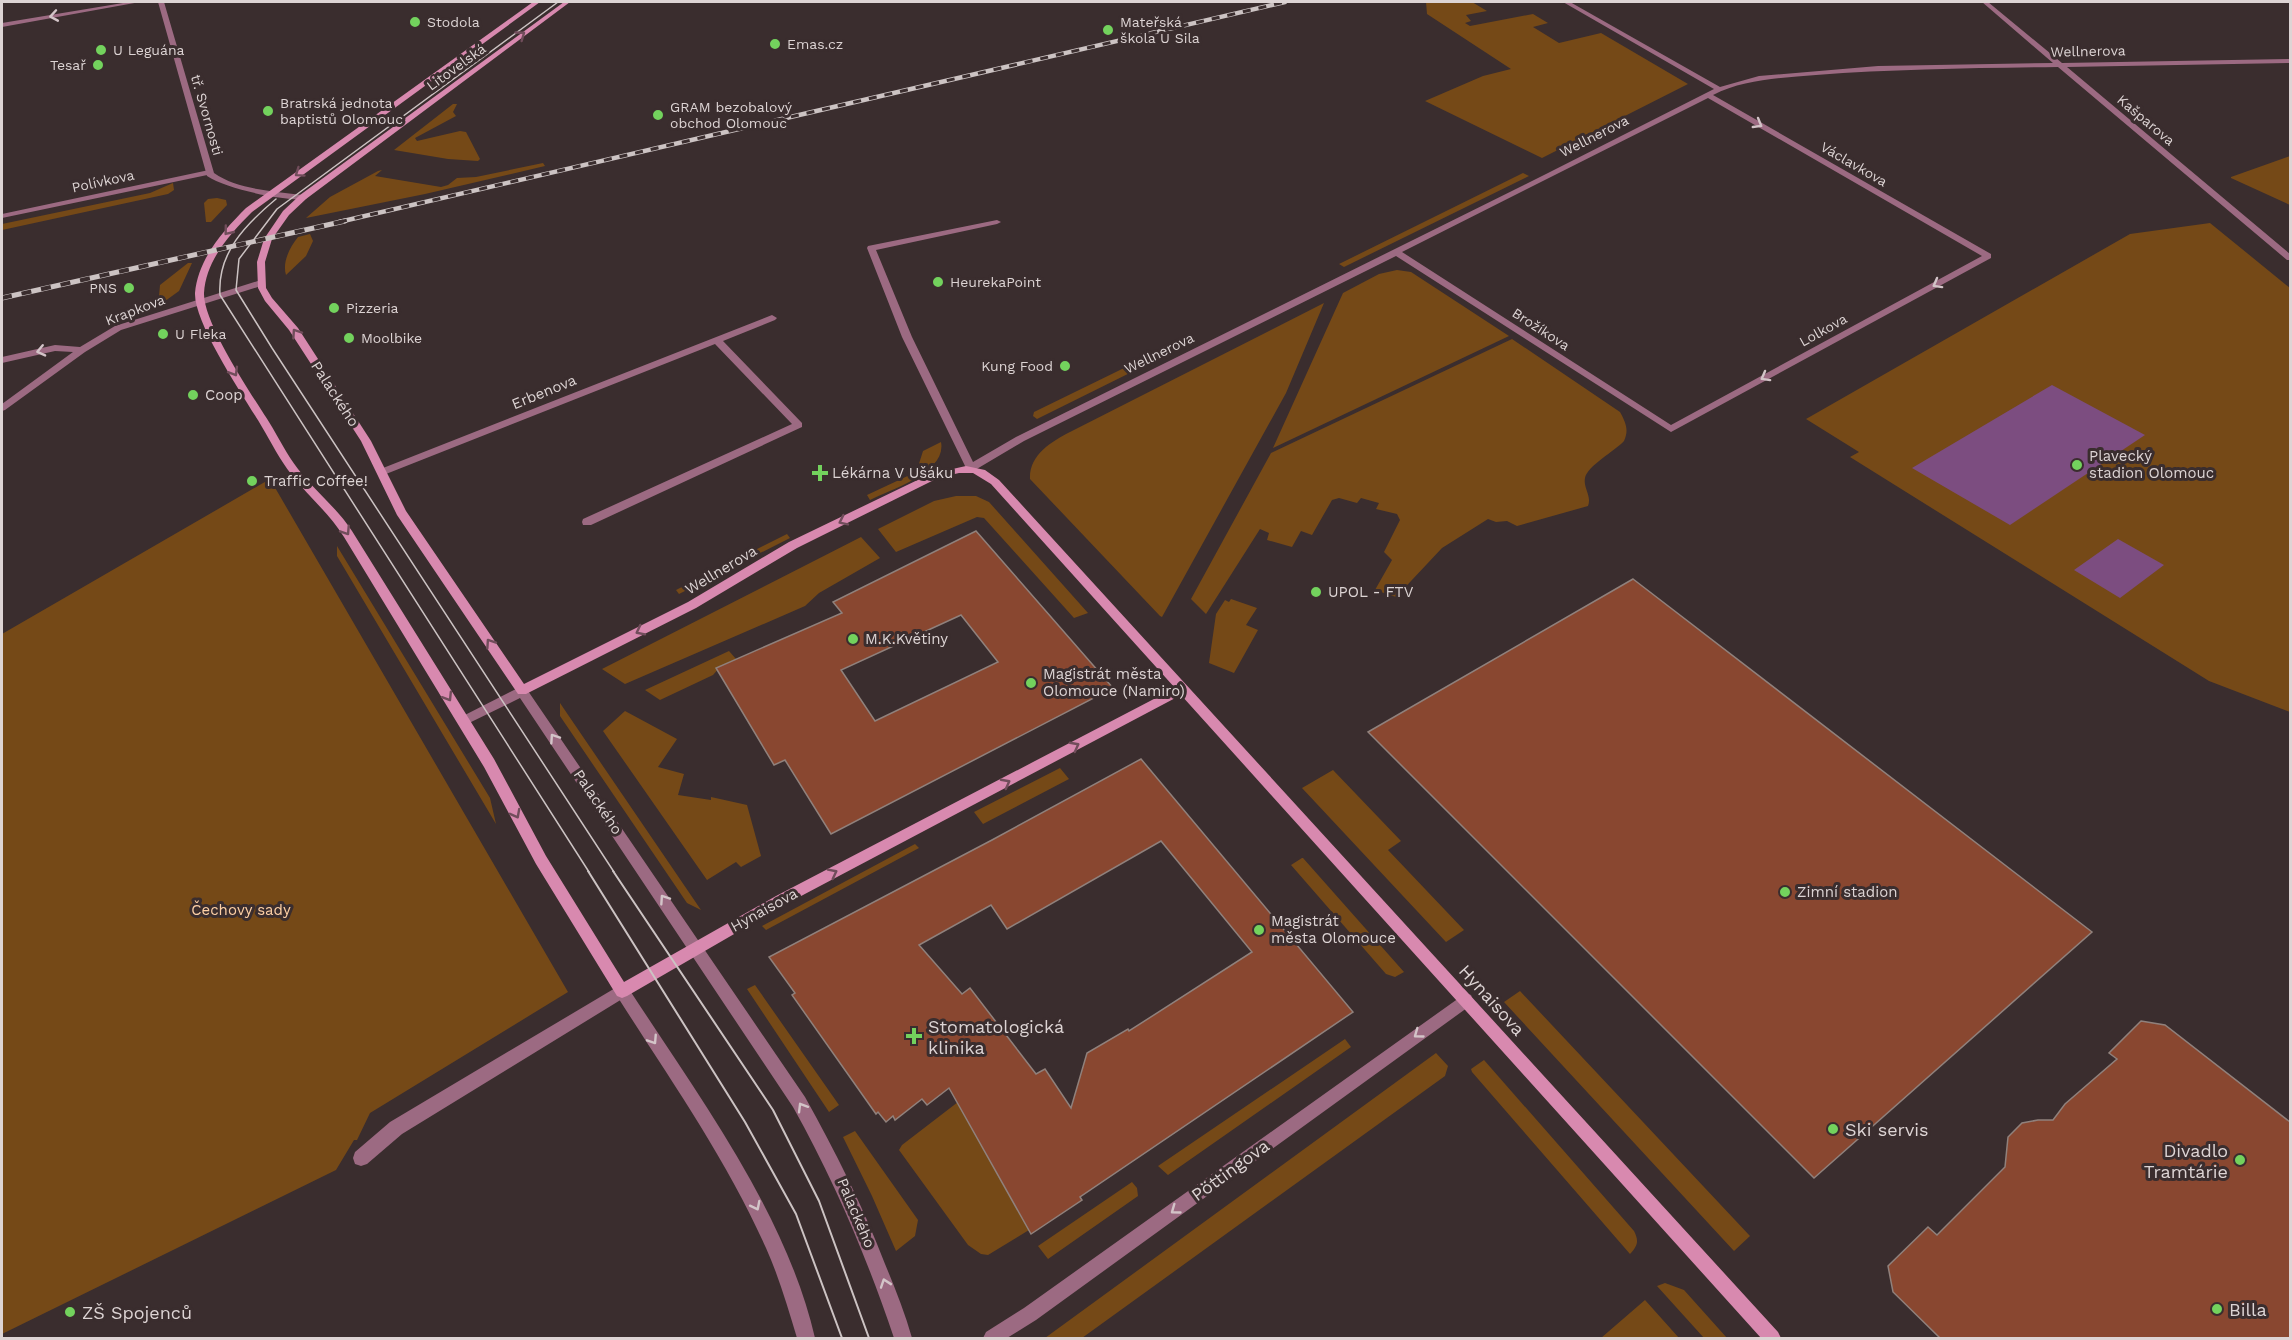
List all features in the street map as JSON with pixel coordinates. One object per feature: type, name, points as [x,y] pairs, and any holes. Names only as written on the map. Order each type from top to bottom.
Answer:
[{"type":"main road","name":"Litovelská","points":[[200,301],[204,274],[224,237],[249,210],[537,2]]},
{"type":"main road","name":"Litovelská","points":[[261,283],[261,262],[268,239],[286,213],[303,197],[567,2]]},
{"type":"main road","name":"Palackého","points":[[261,283],[268,299],[307,349],[366,441],[401,512],[522,691]]},
{"type":"main road","points":[[200,301],[201,309],[226,360],[278,447],[294,471],[339,520],[489,763],[541,860],[621,991]]},
{"type":"main road","name":"Hynaisova","points":[[971,468],[988,475],[1772,1338]]},
{"type":"main road","name":"Wellnerova","points":[[522,691],[693,605],[793,545],[934,476],[971,468]]},
{"type":"main road","name":"Hynaisova","points":[[621,991],[739,923],[1183,689]]},
{"type":"street","points":[[2,25],[137,2]]},
{"type":"street","name":"tř. Svornosti","points":[[161,2],[209,172],[218,180],[272,192]]},
{"type":"street","points":[[1566,2],[1719,89]]},
{"type":"street","name":"Kašparova","points":[[1985,2],[2290,258]]},
{"type":"street","name":"Wellnerova","points":[[971,468],[1020,439],[1719,89],[1759,78],[1878,68],[2290,61]]},
{"type":"street","name":"Václavkova","points":[[1707,95],[1988,255]]},
{"type":"street","name":"Polívkova","points":[[2,216],[209,172]]},
{"type":"street","points":[[272,192],[303,197]]},
{"type":"street","points":[[971,468],[907,337],[871,248],[997,222]]},
{"type":"street","name":"Brožíkova","points":[[1396,252],[1671,429]]},
{"type":"street","name":"Lolkova","points":[[1671,429],[1988,255]]},
{"type":"street","name":"Krapkova","points":[[2,408],[82,350],[130,323],[261,283]]},
{"type":"street","name":"Erbenova","points":[[382,472],[772,318]]},
{"type":"street","points":[[587,522],[798,424],[717,340]]},
{"type":"street","points":[[2,360],[55,348],[82,350]]},
{"type":"street","points":[[463,722],[522,691]]},
{"type":"street","name":"Palackého","points":[[522,691],[800,1102],[830,1155],[850,1197],[882,1274],[903,1338]]},
{"type":"street","points":[[621,991],[753,1198],[791,1285],[806,1338]]},
{"type":"street","name":"Hynaisova","points":[[361,1158],[396,1128],[621,991]]},
{"type":"street","name":"Pöttingova","points":[[992,1338],[1030,1314],[1466,1000]]},
{"type":"green space","points":[[1426,2],[1472,2],[1487,11],[1466,15],[1471,21],[1465,23],[1470,26],[1533,14],[1548,23],[1533,27],[1559,43],[1601,33],[1688,84],[1542,158],[1425,101],[1483,76],[1511,69],[1427,14]]},
{"type":"green space","points":[[453,104],[457,104],[453,112],[456,116],[415,138],[417,141],[460,131],[466,132],[480,159],[478,161],[448,159],[394,150]]},
{"type":"green space","points":[[2290,156],[2290,205],[2231,178],[2231,177]]},
{"type":"green space","points":[[543,163],[545,166],[425,194],[306,218],[330,197],[382,170],[375,176],[441,187],[457,178],[476,177]]},
{"type":"green space","points":[[1523,173],[1529,176],[1344,267],[1339,264]]},
{"type":"green space","points":[[173,183],[174,190],[168,194],[2,230],[2,224],[150,193]]},
{"type":"green space","points":[[208,199],[226,200],[227,205],[211,222],[206,222],[204,203]]},
{"type":"green space","name":"Plavecký stadion Olomouc","points":[[2210,223],[2290,288],[2290,712],[2209,681],[1850,457],[1859,452],[1806,419],[2130,234]]},
{"type":"green space","points":[[310,234],[313,241],[306,256],[286,275],[286,260],[292,245],[298,237]]},
{"type":"green space","points":[[188,263],[192,263],[179,291],[161,304],[160,285]]},
{"type":"green space","points":[[1397,270],[1411,272],[1509,336],[1273,448],[1343,293],[1379,274]]},
{"type":"green space","points":[[1324,303],[1286,393],[1162,617],[1160,616],[1030,479],[1033,463],[1042,450],[1063,436]]},
{"type":"green space","points":[[1512,339],[1620,412],[1624,420],[1627,430],[1624,441],[1587,473],[1585,482],[1589,499],[1588,506],[1517,526],[1507,521],[1496,522],[1488,519],[1442,548],[1396,597],[1375,590],[1392,560],[1384,552],[1400,520],[1397,514],[1376,509],[1379,503],[1361,498],[1357,503],[1339,498],[1332,500],[1312,535],[1301,531],[1292,547],[1267,540],[1269,533],[1260,529],[1206,614],[1191,599],[1271,453]]},
{"type":"green space","points":[[1163,349],[1163,355],[1158,359],[1037,419],[1033,416],[1034,412]]},
{"type":"green space","points":[[941,442],[941,453],[927,471],[904,485],[870,500],[867,495],[914,473],[923,451]]},
{"type":"green space","name":"Čechovy sady","points":[[270,479],[568,992],[370,1113],[357,1140],[354,1140],[336,1170],[2,1334],[2,634]]},
{"type":"green space","points":[[956,496],[976,496],[989,502],[1088,613],[1074,618],[984,518],[977,517],[896,552],[878,529],[934,501]]},
{"type":"green space","points":[[787,534],[790,538],[679,594],[676,590]]},
{"type":"green space","points":[[861,537],[880,558],[819,593],[805,606],[625,684],[602,669]]},
{"type":"green space","points":[[337,546],[490,798],[496,824],[337,556]]},
{"type":"green space","points":[[1231,599],[1257,608],[1246,625],[1258,630],[1234,673],[1209,663],[1216,614],[1225,600],[1229,602]]},
{"type":"green space","points":[[729,651],[736,659],[720,667],[713,675],[660,700],[645,690]]},
{"type":"green space","points":[[560,703],[701,910],[687,903],[560,716]]},
{"type":"green space","points":[[625,711],[677,739],[658,767],[684,774],[678,795],[711,800],[711,797],[747,805],[761,856],[741,867],[736,862],[707,880],[603,731]]},
{"type":"green space","points":[[1060,768],[1069,779],[983,824],[974,812]]},
{"type":"green space","points":[[1333,770],[1401,841],[1388,850],[1464,930],[1446,942],[1302,788]]},
{"type":"green space","points":[[915,844],[919,848],[766,930],[762,926]]},
{"type":"green space","points":[[1302,858],[1404,972],[1395,977],[1386,974],[1291,865]]},
{"type":"green space","points":[[755,985],[839,1105],[829,1112],[747,989]]},
{"type":"green space","points":[[1520,991],[1750,1236],[1734,1251],[1504,1002]]},
{"type":"green space","points":[[1345,1039],[1351,1047],[1168,1175],[1158,1166]]},
{"type":"green space","points":[[1436,1053],[1448,1066],[1445,1076],[1082,1338],[1045,1338]]},
{"type":"green space","points":[[1484,1060],[1634,1231],[1637,1243],[1630,1254],[1472,1072],[1471,1069]]},
{"type":"green space","points":[[958,1102],[1029,1230],[988,1255],[981,1254],[968,1245],[899,1150],[902,1145]]},
{"type":"green space","points":[[855,1131],[918,1220],[915,1236],[896,1251],[843,1137]]},
{"type":"green space","points":[[1132,1182],[1137,1188],[1138,1196],[1048,1259],[1038,1246]]},
{"type":"green space","points":[[1665,1283],[1684,1290],[1727,1338],[1704,1338],[1657,1286]]},
{"type":"green space","points":[[1645,1300],[1679,1338],[1601,1338]]},
{"type":"shaded area","points":[[2052,385],[2145,435],[2010,525],[1912,468]]},
{"type":"shaded area","points":[[2118,539],[2164,565],[2120,598],[2074,570]]},
{"type":"building","name":"Magistrát města Olomouce (Namiro)","points":[[976,531],[1113,688],[831,834],[785,760],[774,765],[716,668],[842,613],[833,602]],"holes":[[[961,615],[998,662],[875,721],[841,670]]]},
{"type":"building","name":"Zimní stadion","points":[[1633,579],[2092,932],[1814,1178],[1368,732]]},
{"type":"building","points":[[1141,759],[1353,1012],[1080,1197],[1082,1200],[1031,1234],[949,1088],[927,1105],[922,1099],[895,1120],[893,1116],[886,1122],[878,1112],[876,1114],[792,995],[795,993],[769,957]],"holes":[[[1161,841],[1252,952],[1129,1031],[1128,1029],[1087,1053],[1071,1108],[1045,1069],[1036,1074],[970,988],[962,994],[919,945],[991,905],[1007,929]]]},
{"type":"building","points":[[2141,1021],[2165,1025],[2290,1122],[2290,1338],[1940,1338],[1893,1292],[1888,1266],[1928,1227],[1937,1235],[2005,1167],[2008,1137],[2022,1123],[2053,1120],[2065,1104],[2117,1059],[2109,1053]]},
{"type":"tram line","points":[[558,2],[277,209],[239,259],[236,290],[614,872]]},
{"type":"tram line","points":[[276,199],[244,229],[228,253],[220,280],[220,295],[589,872]]},
{"type":"tram line","points":[[588,871],[745,1122],[796,1214],[842,1338]]},
{"type":"tram line","points":[[613,871],[773,1110],[819,1201],[869,1338]]},
{"type":"railway","points":[[339,222],[1285,2]]},
{"type":"railway","points":[[2,298],[345,221]]},
{"type":"place","name":"Stodola","points":[[415,22]]},
{"type":"place","name":"Mateřská škola U Sila","points":[[1108,30]]},
{"type":"place","name":"Emas.cz","points":[[775,44]]},
{"type":"place","name":"U Leguána","points":[[101,50]]},
{"type":"place","name":"Tesař","points":[[98,65]]},
{"type":"place","name":"Bratrská jednota baptistů Olomouc","points":[[268,111]]},
{"type":"place","name":"GRAM bezobalový obchod Olomouc","points":[[658,115]]},
{"type":"place","name":"HeurekaPoint","points":[[938,282]]},
{"type":"place","name":"PNS","points":[[129,288]]},
{"type":"place","name":"Pizzeria","points":[[334,308]]},
{"type":"place","name":"U Fleka","points":[[163,334]]},
{"type":"place","name":"Moolbike","points":[[349,338]]},
{"type":"place","name":"Kung Food","points":[[1065,366]]},
{"type":"place","name":"Coop","points":[[193,395]]},
{"type":"place","name":"Plavecký stadion Olomouc","points":[[2077,465]]},
{"type":"place","name":"Lékárna V Ušáku","points":[[820,473]]},
{"type":"place","name":"Traffic Coffee!","points":[[252,481]]},
{"type":"place","name":"UPOL - FTV","points":[[1316,592]]},
{"type":"place","name":"M.K.Květiny","points":[[853,639]]},
{"type":"place","name":"Magistrát města Olomouce (Namiro)","points":[[1031,683]]},
{"type":"place","name":"Zimní stadion","points":[[1785,892]]},
{"type":"place","name":"Magistrát města Olomouce","points":[[1259,930]]},
{"type":"place","name":"Stomatologická klinika","points":[[914,1036]]},
{"type":"place","name":"Ski servis","points":[[1833,1129]]},
{"type":"place","name":"Divadlo Tramtárie","points":[[2240,1160]]},
{"type":"place","name":"Billa","points":[[2217,1309]]},
{"type":"place","name":"ZŠ Spojenců","points":[[70,1312]]}]
